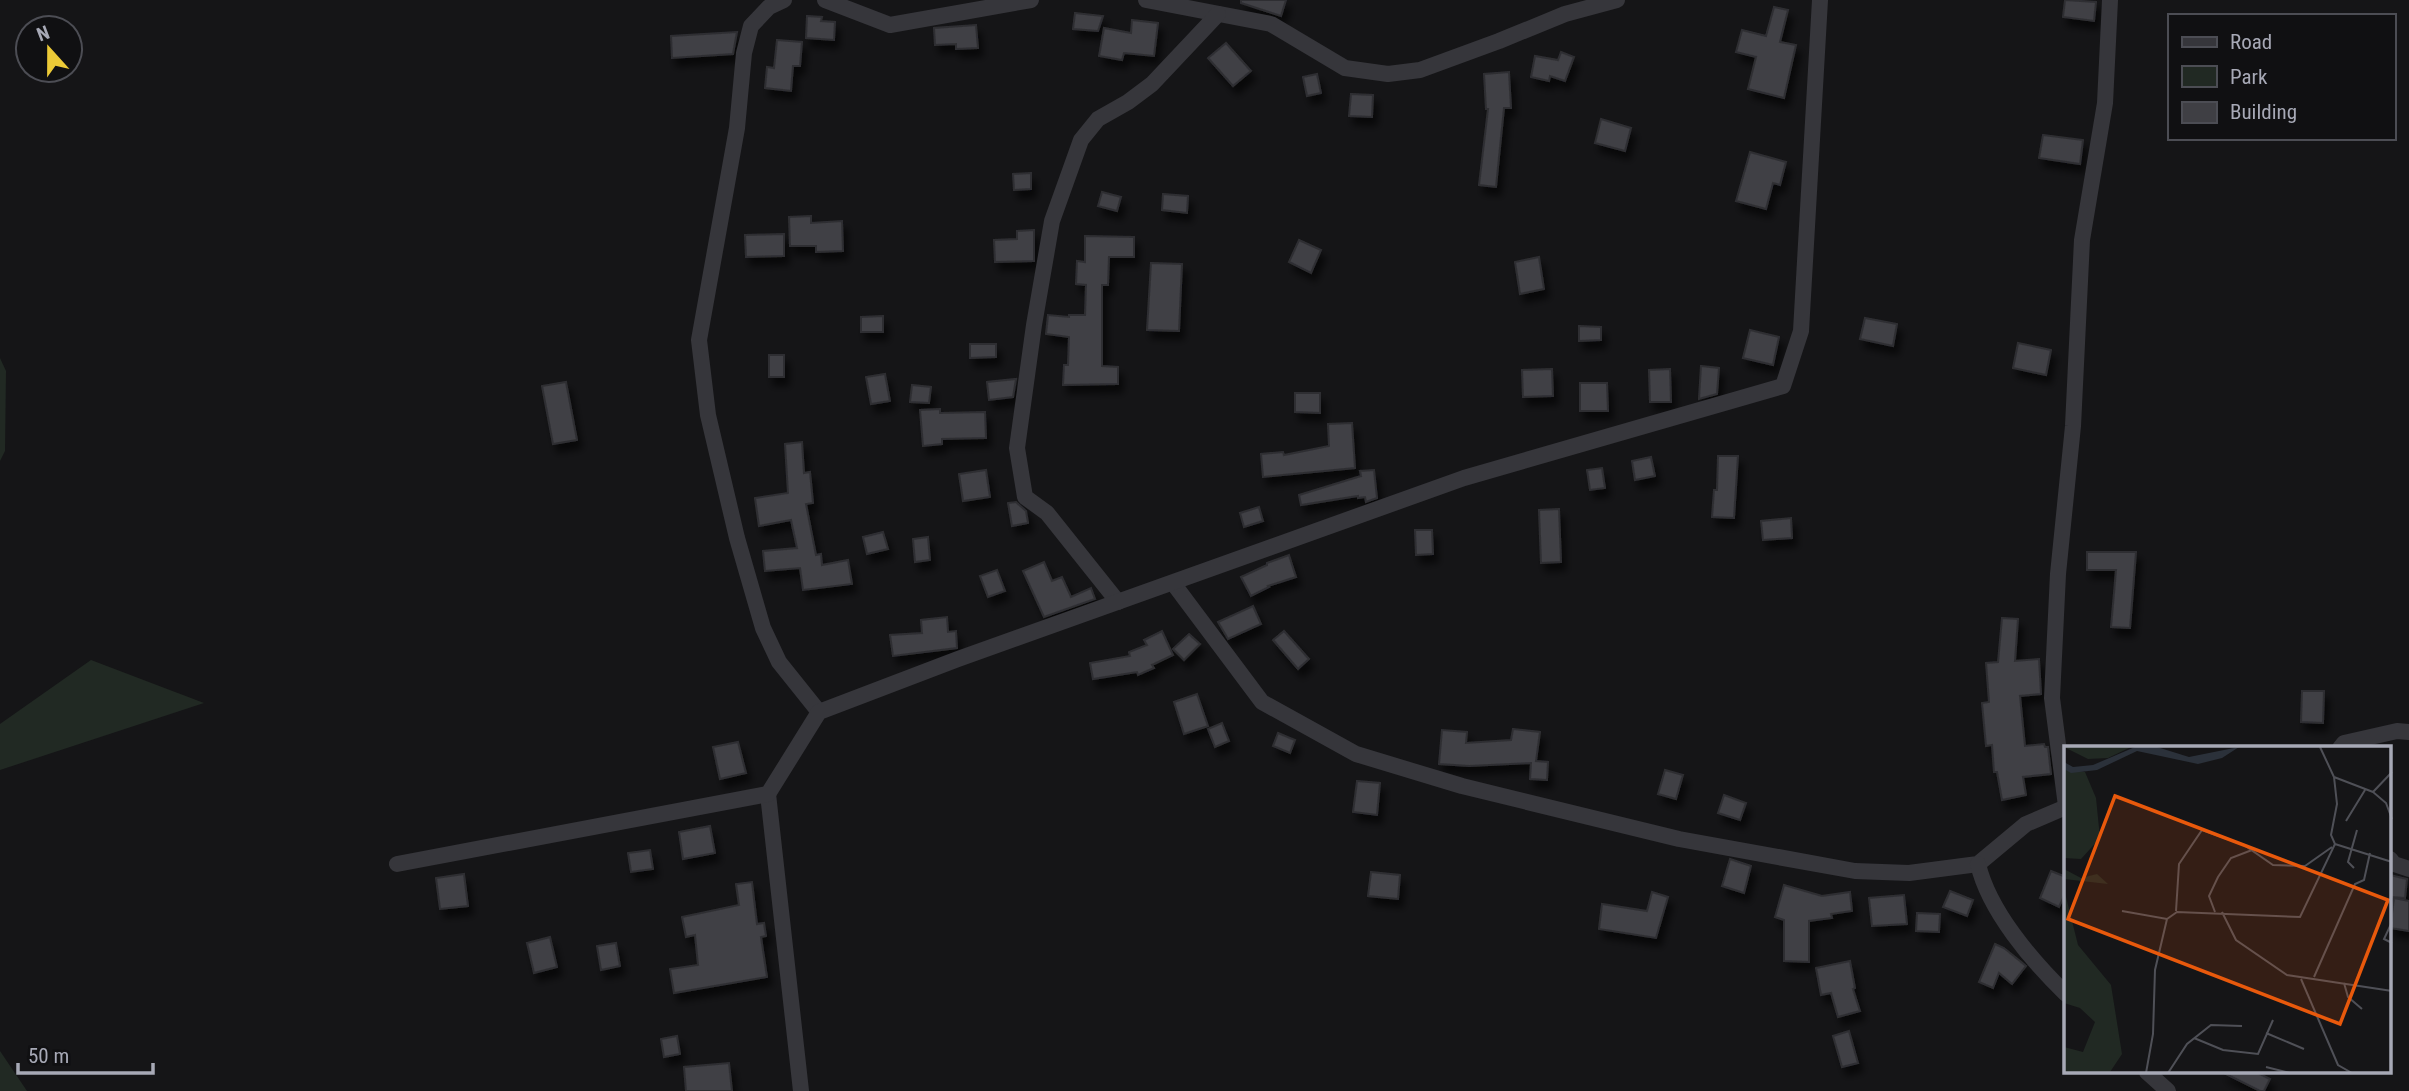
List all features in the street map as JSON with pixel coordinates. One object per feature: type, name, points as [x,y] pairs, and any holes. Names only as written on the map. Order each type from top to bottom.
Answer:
[{"type":"street","points":[[784,0],[769,7],[751,26],[744,53],[737,128],[699,340],[708,415],[737,538],[763,628],[779,662],[819,712]]},
{"type":"street","points":[[825,0],[890,25],[1031,0]]},
{"type":"street","points":[[1146,0],[1271,24],[1345,68],[1388,74],[1420,70],[1565,14],[1617,0]]},
{"type":"street","points":[[801,1091],[768,794],[819,712],[958,659],[1464,478],[1783,386],[1801,331],[1820,0]]},
{"type":"street","points":[[2064,791],[2052,698],[2058,574],[2073,426],[2082,240],[2105,103],[2110,0]]},
{"type":"street","points":[[1118,602],[1047,513],[1025,498],[1017,448],[1034,326],[1052,221],[1082,140],[1098,118],[1128,102],[1152,84],[1218,14]]},
{"type":"street","points":[[1173,583],[1262,702],[1356,754],[1462,786],[1679,839],[1855,871],[1909,873],[1978,864],[2026,824],[2064,808]]},
{"type":"street","points":[[2342,746],[2344,743],[2398,731],[2409,733]]},
{"type":"street","points":[[397,864],[768,794]]},
{"type":"street","points":[[2392,861],[2409,869]]},
{"type":"street","points":[[1978,864],[1982,882],[2008,925],[2047,975],[2064,992]]},
{"type":"street","points":[[2149,1074],[2168,1091]]},
{"type":"green space","points":[[0,358],[6,371],[5,451],[0,461]]},
{"type":"green space","points":[[91,660],[204,703],[0,770],[0,724]]},
{"type":"green space","points":[[0,1051],[27,1091],[0,1091]]},
{"type":"building","points":[[1241,0],[1286,0],[1281,16],[1241,3]]},
{"type":"building","points":[[2065,0],[2096,2],[2094,21],[2063,17]]},
{"type":"building","points":[[1774,7],[1788,10],[1780,42],[1796,45],[1784,98],[1748,89],[1756,57],[1736,52],[1742,30],[1766,36]]},
{"type":"building","points":[[1075,13],[1103,16],[1098,31],[1073,29]]},
{"type":"building","points":[[807,16],[822,17],[821,21],[835,22],[834,40],[806,38]]},
{"type":"building","points":[[1132,20],[1158,23],[1154,56],[1124,53],[1122,60],[1099,56],[1104,28],[1131,33]]},
{"type":"building","points":[[976,25],[978,48],[956,49],[956,44],[935,45],[934,28]]},
{"type":"building","points":[[737,32],[733,54],[672,58],[671,36]]},
{"type":"building","points":[[777,40],[802,42],[800,66],[793,66],[791,91],[765,88],[767,67],[774,68]]},
{"type":"building","points":[[1226,43],[1251,71],[1233,86],[1208,58]]},
{"type":"building","points":[[1561,52],[1574,57],[1565,81],[1550,76],[1549,81],[1531,77],[1535,56],[1558,60]]},
{"type":"building","points":[[1509,72],[1511,108],[1504,108],[1496,187],[1479,185],[1488,109],[1484,74]]},
{"type":"building","points":[[1317,74],[1321,93],[1307,96],[1303,77]]},
{"type":"building","points":[[1351,94],[1373,95],[1372,117],[1349,116]]},
{"type":"building","points":[[1601,119],[1631,128],[1625,151],[1595,143]]},
{"type":"building","points":[[2043,135],[2083,140],[2080,164],[2039,158]]},
{"type":"building","points":[[1750,152],[1786,162],[1780,185],[1773,183],[1766,209],[1736,201]]},
{"type":"building","points":[[1031,173],[1031,189],[1014,190],[1013,174]]},
{"type":"building","points":[[1102,192],[1121,197],[1117,211],[1098,206]]},
{"type":"building","points":[[1163,194],[1188,196],[1187,213],[1162,210]]},
{"type":"building","points":[[811,216],[811,223],[842,221],[843,251],[816,252],[816,246],[790,246],[789,217]]},
{"type":"building","points":[[1034,230],[1034,261],[995,262],[994,240],[1017,239],[1017,231]]},
{"type":"building","points":[[784,234],[784,256],[746,257],[745,235]]},
{"type":"building","points":[[1085,236],[1134,237],[1134,257],[1109,257],[1108,285],[1102,285],[1102,366],[1118,367],[1118,384],[1063,385],[1064,365],[1068,365],[1069,337],[1046,334],[1048,315],[1085,315],[1086,285],[1076,284],[1077,261],[1085,262]]},
{"type":"building","points":[[1299,240],[1321,250],[1311,273],[1289,262]]},
{"type":"building","points":[[1539,257],[1544,289],[1520,294],[1515,262]]},
{"type":"building","points":[[1151,263],[1182,264],[1179,331],[1147,330]]},
{"type":"building","points":[[883,316],[883,332],[861,332],[861,317]]},
{"type":"building","points":[[1865,318],[1897,324],[1893,346],[1860,339]]},
{"type":"building","points":[[1579,326],[1601,327],[1601,340],[1579,341]]},
{"type":"building","points":[[1750,330],[1779,337],[1773,365],[1743,358]]},
{"type":"building","points":[[2018,343],[2051,350],[2046,375],[2013,368]]},
{"type":"building","points":[[970,344],[996,344],[996,357],[970,358]]},
{"type":"building","points":[[769,355],[784,355],[784,377],[769,377]]},
{"type":"building","points":[[1701,366],[1719,368],[1717,394],[1699,399]]},
{"type":"building","points":[[1552,369],[1553,396],[1523,397],[1522,370]]},
{"type":"building","points":[[1670,369],[1671,402],[1650,402],[1649,370]]},
{"type":"building","points":[[885,374],[890,401],[871,404],[866,377]]},
{"type":"building","points":[[1016,379],[1013,397],[989,400],[987,382]]},
{"type":"building","points":[[566,382],[577,440],[553,444],[542,386]]},
{"type":"building","points":[[1580,383],[1607,383],[1608,411],[1580,411]]},
{"type":"building","points":[[912,385],[931,387],[929,403],[910,402]]},
{"type":"building","points":[[1295,393],[1320,393],[1320,413],[1295,412]]},
{"type":"building","points":[[940,409],[940,413],[985,412],[986,438],[942,439],[942,444],[923,446],[920,410]]},
{"type":"building","points":[[1352,423],[1355,468],[1263,477],[1261,454],[1283,452],[1284,455],[1329,446],[1328,424]]},
{"type":"building","points":[[802,442],[804,473],[810,472],[813,503],[806,504],[816,555],[821,554],[822,565],[848,560],[852,584],[803,590],[800,568],[765,571],[763,551],[797,548],[791,520],[759,526],[755,498],[788,493],[785,444]]},
{"type":"building","points":[[1718,456],[1738,456],[1734,518],[1712,517],[1714,490],[1717,490]]},
{"type":"building","points":[[1651,457],[1655,476],[1635,480],[1632,461]]},
{"type":"building","points":[[1602,468],[1605,488],[1590,490],[1587,470]]},
{"type":"building","points":[[986,470],[990,497],[963,501],[959,474]]},
{"type":"building","points":[[1374,470],[1377,498],[1366,502],[1365,497],[1358,496],[1301,505],[1299,495],[1361,476],[1360,471]]},
{"type":"building","points":[[1016,502],[1026,511],[1028,523],[1012,526],[1008,503]]},
{"type":"building","points":[[1259,507],[1263,521],[1244,527],[1240,513]]},
{"type":"building","points":[[1559,509],[1561,562],[1541,563],[1539,510]]},
{"type":"building","points":[[1791,518],[1792,538],[1763,540],[1761,521]]},
{"type":"building","points":[[1415,530],[1432,530],[1433,554],[1416,555]]},
{"type":"building","points":[[883,532],[888,549],[867,554],[863,537]]},
{"type":"building","points":[[928,537],[930,560],[915,562],[913,539]]},
{"type":"building","points":[[2087,552],[2136,552],[2130,628],[2111,627],[2116,570],[2087,570]]},
{"type":"building","points":[[1289,555],[1296,577],[1268,586],[1251,596],[1241,577]]},
{"type":"building","points":[[1044,562],[1052,581],[1062,577],[1071,597],[1091,588],[1095,599],[1044,617],[1023,571]]},
{"type":"building","points":[[997,570],[1005,591],[988,597],[980,576]]},
{"type":"building","points":[[1253,606],[1261,624],[1228,639],[1218,622]]},
{"type":"building","points":[[947,617],[948,632],[956,631],[957,648],[893,656],[890,635],[922,633],[921,620]]},
{"type":"building","points":[[2002,618],[2018,619],[2015,661],[2039,659],[2041,694],[2020,696],[2025,746],[2044,744],[2048,747],[2051,774],[2023,777],[2026,795],[2002,800],[1997,772],[1994,772],[1992,745],[1986,746],[1982,703],[1989,702],[1986,663],[1998,662]]},
{"type":"building","points":[[1162,631],[1173,655],[1138,675],[1137,672],[1093,679],[1090,663],[1130,656],[1129,652],[1147,645],[1144,640]]},
{"type":"building","points":[[1284,631],[1309,659],[1298,669],[1273,640]]},
{"type":"building","points":[[1189,634],[1200,644],[1184,660],[1173,649]]},
{"type":"building","points":[[2302,691],[2324,691],[2323,723],[2301,722]]},
{"type":"building","points":[[1197,694],[1208,726],[1184,734],[1174,702]]},
{"type":"building","points":[[1222,723],[1229,741],[1215,747],[1208,729]]},
{"type":"building","points":[[1513,729],[1540,732],[1536,761],[1548,762],[1547,780],[1530,779],[1531,763],[1469,766],[1439,764],[1442,730],[1467,732],[1466,743],[1511,740]]},
{"type":"building","points":[[1278,733],[1295,740],[1290,753],[1273,746]]},
{"type":"building","points":[[738,742],[746,773],[720,779],[713,747]]},
{"type":"building","points":[[1665,770],[1683,775],[1676,799],[1658,794]]},
{"type":"building","points":[[1357,781],[1380,783],[1377,815],[1353,812]]},
{"type":"building","points":[[1724,795],[1746,803],[1740,820],[1718,813]]},
{"type":"building","points":[[710,826],[715,853],[683,859],[679,832]]},
{"type":"building","points":[[650,850],[653,869],[631,872],[628,853]]},
{"type":"building","points":[[1730,859],[1751,866],[1744,893],[1722,886]]},
{"type":"building","points":[[2051,871],[2064,876],[2064,896],[2059,907],[2040,898]]},
{"type":"building","points":[[1371,872],[1400,875],[1398,899],[1368,896]]},
{"type":"building","points":[[464,874],[468,906],[440,909],[436,878]]},
{"type":"building","points":[[2392,875],[2407,879],[2405,898],[2392,897]]},
{"type":"building","points":[[752,882],[757,924],[764,923],[766,936],[761,937],[767,977],[674,993],[670,969],[698,965],[695,935],[686,937],[682,917],[739,905],[736,884]]},
{"type":"building","points":[[1784,885],[1822,896],[1850,892],[1852,911],[1831,914],[1832,918],[1809,921],[1809,962],[1784,961],[1784,920],[1775,917]]},
{"type":"building","points":[[1950,891],[1973,900],[1967,916],[1943,907]]},
{"type":"building","points":[[1652,892],[1668,897],[1656,938],[1599,929],[1602,904],[1647,911]]},
{"type":"building","points":[[1904,895],[1907,924],[1872,926],[1869,898]]},
{"type":"building","points":[[2394,898],[2409,901],[2409,931],[2392,928]]},
{"type":"building","points":[[1917,913],[1940,914],[1939,932],[1916,931]]},
{"type":"building","points":[[550,937],[557,967],[534,973],[527,943]]},
{"type":"building","points":[[616,943],[620,966],[601,970],[597,946]]},
{"type":"building","points":[[1995,944],[2026,966],[2012,984],[1999,973],[1993,988],[1979,982]]},
{"type":"building","points":[[1850,961],[1853,989],[1860,1011],[1838,1017],[1831,993],[1821,995],[1816,968]]},
{"type":"building","points":[[1849,1031],[1858,1063],[1842,1067],[1833,1036]]},
{"type":"building","points":[[677,1036],[680,1054],[664,1057],[661,1039]]},
{"type":"building","points":[[729,1063],[732,1091],[686,1091],[684,1067]]},
{"type":"building","points":[[2226,1074],[2260,1074],[2270,1079],[2264,1091]]}]
